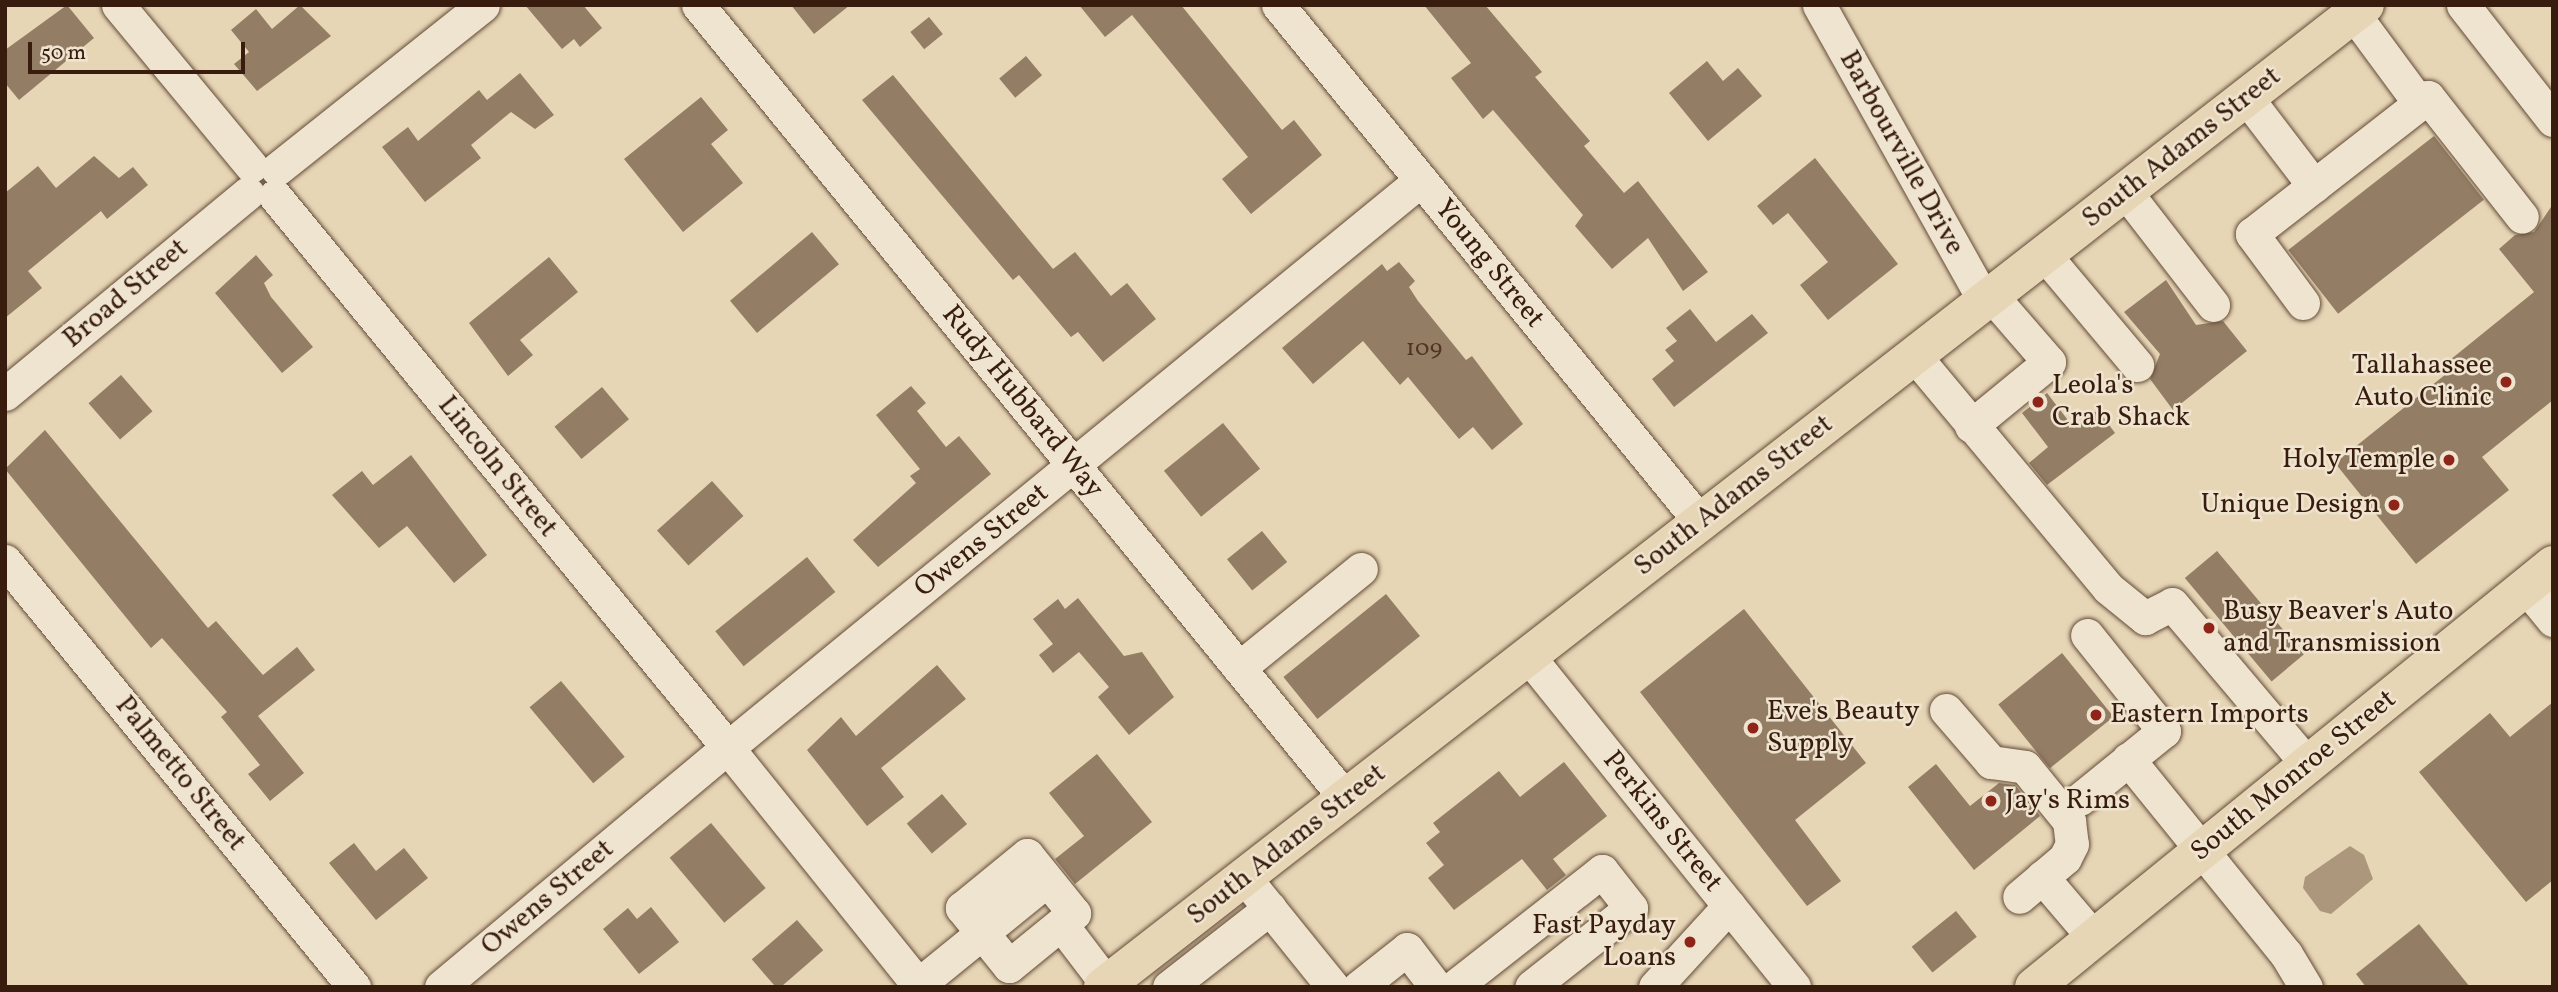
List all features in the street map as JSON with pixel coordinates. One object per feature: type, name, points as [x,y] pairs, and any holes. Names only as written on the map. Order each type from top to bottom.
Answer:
[{"type":"main road","name":"South Adams Street","points":[[1106,986],[2246,97],[2355,8]]},
{"type":"main road","name":"South Monroe Street","points":[[2034,987],[2540,576]]},
{"type":"street","name":"Lincoln Street","points":[[118,5],[728,748],[919,986]]},
{"type":"street","name":"Broad Street","points":[[5,394],[263,181],[483,5]]},
{"type":"street","name":"Rudy Hubbard Way","points":[[698,5],[1346,799]]},
{"type":"street","name":"Young Street","points":[[1278,5],[1701,523]]},
{"type":"street","name":"Barbourville Drive","points":[[1819,5],[1987,298],[2049,362],[1971,426]]},
{"type":"street","points":[[2463,5],[2553,120]]},
{"type":"street","points":[[2355,8],[2420,104]]},
{"type":"street","points":[[2246,97],[2314,186]]},
{"type":"street","points":[[2303,303],[2252,234],[2428,97],[2522,217]]},
{"type":"street","name":"Owens Street","points":[[441,987],[1421,180]]},
{"type":"street","points":[[2125,191],[2213,305]]},
{"type":"street","points":[[2043,254],[2137,365]]},
{"type":"street","points":[[1914,355],[2108,588],[2145,618],[2172,604],[2308,765]]},
{"type":"street","name":"Palmetto Street","points":[[5,561],[354,987]]},
{"type":"street","points":[[1239,668],[1360,569]]},
{"type":"street","points":[[2540,576],[2553,620]]},
{"type":"street","points":[[2080,799],[2164,731],[2087,635]]},
{"type":"street","name":"Perkins Street","points":[[1529,657],[1794,987]]},
{"type":"street","points":[[1946,710],[1991,762],[2025,767],[2069,821],[2072,844],[2031,887],[2094,939]]},
{"type":"street","points":[[2128,759],[2306,987]]},
{"type":"street","points":[[1454,987],[1602,871],[1631,908],[1531,987]]},
{"type":"street","points":[[1245,878],[1333,987]]},
{"type":"street","points":[[919,986],[982,933],[1047,880],[1074,913],[1009,966],[982,933]]},
{"type":"street","points":[[1216,901],[1240,931]]},
{"type":"street","points":[[1673,980],[1729,906]]},
{"type":"street","points":[[1143,956],[1169,987],[1270,908]]},
{"type":"street","points":[[1061,924],[1106,986]]},
{"type":"street","points":[[1359,987],[1407,949],[1436,987]]},
{"type":"shaded area","points":[[2350,846],[2364,855],[2373,879],[2331,914],[2320,911],[2303,888],[2305,877]]},
{"type":"building","points":[[67,5],[94,38],[19,100],[5,83],[5,50]]},
{"type":"building","points":[[300,5],[331,36],[257,91],[234,64],[249,52],[231,30],[256,9],[272,29]]},
{"type":"building","points":[[525,5],[583,5],[602,28],[580,47],[574,39],[562,49]]},
{"type":"building","points":[[791,5],[850,5],[814,34]]},
{"type":"building","points":[[1079,5],[1181,5],[1282,130],[1294,120],[1322,155],[1251,214],[1222,179],[1248,157],[1132,15],[1105,37]]},
{"type":"building","points":[[1424,5],[1485,5],[1542,72],[1535,77],[1590,141],[1584,146],[1624,193],[1638,181],[1708,272],[1683,291],[1648,238],[1612,269],[1575,226],[1583,215],[1493,110],[1483,119],[1451,78],[1471,63]]},
{"type":"building","points":[[929,17],[943,34],[924,49],[910,32]]},
{"type":"building","points":[[1026,56],[1042,75],[1015,98],[999,78]]},
{"type":"building","points":[[1707,61],[1723,81],[1738,68],[1762,96],[1708,141],[1669,93]]},
{"type":"building","points":[[520,73],[554,115],[535,129],[511,112],[471,145],[481,158],[425,202],[382,147],[408,127],[418,141],[479,90],[487,100]]},
{"type":"building","points":[[893,75],[1053,269],[1075,252],[1111,296],[1127,283],[1156,319],[1103,362],[1078,332],[1071,337],[1019,275],[1013,280],[862,100]]},
{"type":"building","points":[[701,97],[728,130],[711,144],[743,183],[683,232],[624,159]]},
{"type":"building","points":[[2434,136],[2484,200],[2338,314],[2288,250]]},
{"type":"building","points":[[94,156],[119,178],[133,167],[148,185],[107,219],[101,211],[28,271],[42,288],[5,318],[5,193],[38,166],[56,188]]},
{"type":"building","points":[[1815,158],[1898,264],[1828,320],[1800,285],[1828,262],[1788,213],[1773,225],[1757,206]]},
{"type":"building","points":[[2553,204],[2553,400],[2482,457],[2509,490],[2416,564],[2335,463],[2451,370],[2445,364],[2534,292],[2499,249],[2515,235],[2534,232]]},
{"type":"building","points":[[812,232],[839,264],[757,333],[730,301]]},
{"type":"building","points":[[256,255],[273,275],[264,283],[271,297],[313,347],[282,373],[215,293]]},
{"type":"building","points":[[549,257],[578,292],[520,340],[533,355],[508,376],[469,323]]},
{"type":"building","points":[[1399,262],[1415,281],[1409,287],[1418,301],[1466,360],[1472,356],[1523,424],[1492,450],[1473,427],[1459,439],[1408,377],[1400,385],[1363,341],[1313,384],[1282,348],[1382,264],[1387,271]]},
{"type":"building","points":[[2166,280],[2196,325],[2223,321],[2247,351],[2173,410],[2150,379],[2160,354],[2124,312]]},
{"type":"building","points":[[1690,309],[1716,342],[1752,314],[1768,333],[1674,407],[1652,379],[1674,361],[1665,350],[1677,341],[1666,328]]},
{"type":"building","points":[[121,375],[152,411],[120,439],[89,403]]},
{"type":"building","points":[[911,386],[926,403],[917,411],[946,447],[959,436],[991,474],[878,567],[853,540],[916,483],[910,476],[920,469],[876,415]]},
{"type":"building","points":[[602,387],[629,419],[582,459],[555,427]]},
{"type":"building","points":[[2047,393],[2074,428],[2098,410],[2115,433],[2047,485],[2029,463],[2048,447],[2022,413]]},
{"type":"building","points":[[1223,423],[1260,469],[1201,517],[1164,471]]},
{"type":"building","points":[[45,430],[208,628],[216,621],[263,675],[297,647],[315,670],[258,716],[304,773],[270,801],[248,774],[260,765],[221,717],[227,712],[162,638],[151,648],[5,469]]},
{"type":"building","points":[[411,455],[487,555],[454,583],[407,526],[379,548],[332,495],[362,471],[373,485]]},
{"type":"building","points":[[712,481],[743,516],[688,565],[657,531]]},
{"type":"building","points":[[1262,531],[1287,562],[1252,590],[1227,559]]},
{"type":"building","points":[[2217,551],[2304,654],[2272,681],[2185,578]]},
{"type":"building","points":[[807,557],[835,592],[744,666],[715,631]]},
{"type":"building","points":[[1386,594],[1420,636],[1317,719],[1283,677]]},
{"type":"building","points":[[1078,598],[1124,656],[1142,652],[1174,697],[1129,735],[1098,697],[1109,687],[1079,652],[1053,673],[1039,655],[1053,644],[1033,619],[1058,599],[1065,609]]},
{"type":"building","name":"Eve's Beauty Supply","points":[[1744,609],[1866,763],[1795,820],[1841,881],[1807,906],[1640,692]]},
{"type":"building","points":[[2062,653],[2114,717],[2050,768],[1998,705]]},
{"type":"building","points":[[937,665],[966,699],[881,768],[904,797],[867,826],[807,750],[841,717],[856,736]]},
{"type":"building","points":[[561,681],[625,757],[593,783],[530,707]]},
{"type":"building","points":[[2553,702],[2553,880],[2526,902],[2419,772],[2490,713],[2510,737]]},
{"type":"building","points":[[1097,754],[1152,822],[1075,884],[1055,859],[1084,836],[1049,793]]},
{"type":"building","points":[[1564,762],[1607,816],[1553,859],[1566,875],[1547,890],[1522,859],[1454,910],[1428,878],[1444,865],[1426,843],[1440,832],[1433,823],[1499,771],[1520,797]]},
{"type":"building","points":[[1936,764],[1970,806],[1999,783],[2015,785],[2040,816],[1974,870],[1908,787]]},
{"type":"building","points":[[942,794],[967,824],[932,853],[907,824]]},
{"type":"building","points":[[711,823],[766,888],[724,923],[670,858]]},
{"type":"building","points":[[354,843],[376,871],[404,848],[428,878],[376,920],[329,863]]},
{"type":"building","points":[[651,907],[679,942],[639,974],[603,929],[628,908],[637,919]]},
{"type":"building","points":[[1956,911],[1977,937],[1932,973],[1912,947]]},
{"type":"building","points":[[797,920],[823,950],[781,987],[776,987],[752,959]]},
{"type":"building","points":[[2419,924],[2470,987],[2366,987],[2356,974]]},
{"type":"place","name":"Tallahassee Auto Clinic","points":[[2506,382]]},
{"type":"place","name":"Leola's Crab Shack","points":[[2038,402]]},
{"type":"place","name":"Holy Temple","points":[[2449,460]]},
{"type":"place","name":"Unique Design","points":[[2394,505]]},
{"type":"place","name":"Busy Beaver's Auto and Transmission","points":[[2209,628]]},
{"type":"place","name":"Eastern Imports","points":[[2096,715]]},
{"type":"place","name":"Eve's Beauty Supply","points":[[1753,728]]},
{"type":"place","name":"Jay's Rims","points":[[1991,801]]},
{"type":"place","name":"Fast Payday Loans","points":[[1690,942]]}]
